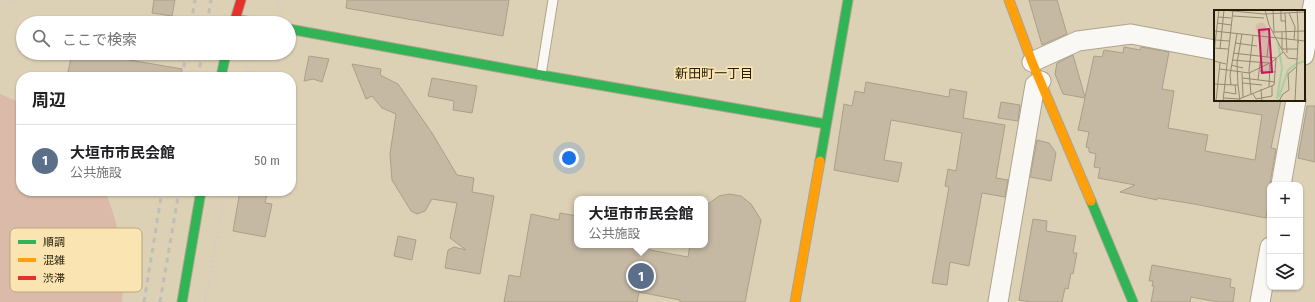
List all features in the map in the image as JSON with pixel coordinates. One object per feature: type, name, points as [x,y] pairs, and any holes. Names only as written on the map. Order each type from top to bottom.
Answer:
[{"type":"street","points":[[236,16],[241,0]]},
{"type":"street","points":[[795,302],[848,0]]},
{"type":"street","points":[[1008,0],[1032,62],[1133,302]]},
{"type":"street","points":[[1305,50],[1314,0]]},
{"type":"street","points":[[296,31],[826,124]]},
{"type":"street","points":[[1032,62],[1078,41],[1131,34],[1214,50]]},
{"type":"street","points":[[221,72],[224,60]]},
{"type":"street","points":[[1305,64],[1315,66]]},
{"type":"street","points":[[998,302],[1035,85],[1041,81]]},
{"type":"street","points":[[1282,182],[1296,101]]},
{"type":"street","points":[[182,302],[200,196]]},
{"type":"street","points":[[1260,302],[1269,254]]},
{"type":"lane","points":[[541,75],[553,0]]},
{"type":"path","points":[[0,6],[17,0]]},
{"type":"path","points":[[278,0],[282,10],[282,15]]},
{"type":"path","points":[[247,72],[250,60]]},
{"type":"path","points":[[206,302],[225,196]]},
{"type":"shaded area","points":[[0,94],[16,101],[16,196],[107,196],[117,228],[10,228],[10,292],[123,292],[122,302],[0,302]]},
{"type":"building","points":[[154,0],[175,0],[172,16],[152,13]]},
{"type":"building","points":[[347,0],[509,0],[503,36],[346,8]]},
{"type":"building","points":[[1029,0],[1057,0],[1067,34],[1042,45]]},
{"type":"building","points":[[1124,47],[1140,50],[1141,47],[1169,52],[1162,89],[1174,91],[1168,128],[1208,135],[1205,151],[1255,160],[1262,115],[1219,108],[1220,101],[1281,101],[1271,148],[1276,149],[1270,182],[1267,182],[1266,218],[1194,204],[1157,198],[1157,200],[1120,192],[1135,185],[1098,178],[1100,168],[1094,167],[1096,154],[1089,152],[1089,148],[1086,147],[1089,132],[1078,130],[1085,98],[1063,94],[1055,74],[1057,63],[1073,55],[1085,97],[1094,56],[1102,57],[1104,50],[1123,53]]},
{"type":"building","points":[[309,56],[329,59],[322,82],[313,79],[304,81]]},
{"type":"building","points":[[71,60],[130,60],[182,69],[182,72],[68,72]]},
{"type":"building","points":[[352,64],[381,69],[380,75],[398,84],[432,133],[457,175],[474,178],[472,192],[494,196],[480,274],[445,268],[448,250],[454,247],[466,250],[450,238],[457,203],[432,199],[425,211],[417,214],[411,211],[392,180],[390,154],[396,114],[382,108],[372,96],[366,99]]},
{"type":"building","points":[[432,78],[477,86],[472,113],[453,110],[454,101],[428,96]]},
{"type":"building","points":[[866,82],[949,97],[950,89],[967,92],[963,118],[1005,125],[996,178],[1008,180],[1005,197],[982,193],[969,266],[950,262],[947,285],[932,283],[949,187],[945,186],[948,169],[956,171],[962,133],[891,120],[884,160],[902,163],[898,182],[834,170],[844,104],[852,106],[855,91],[864,93]]},
{"type":"building","points":[[1001,102],[1020,105],[1018,121],[998,118]]},
{"type":"building","points":[[1307,106],[1315,106],[1315,162],[1298,158]]},
{"type":"building","points":[[1037,140],[1049,143],[1056,153],[1051,181],[1030,177]]},
{"type":"building","points":[[729,194],[741,196],[751,204],[761,220],[745,302],[680,302],[680,300],[639,292],[637,302],[504,302],[509,275],[520,277],[531,214],[559,220],[560,213],[574,215],[574,248],[639,248],[688,257],[690,248],[708,248],[708,204],[719,196]]},
{"type":"building","points":[[239,196],[267,196],[265,203],[272,204],[265,237],[233,231]]},
{"type":"building","points":[[1033,219],[1047,221],[1046,231],[1076,236],[1073,253],[1077,253],[1073,274],[1071,273],[1068,289],[1065,288],[1062,302],[1030,302],[1019,300]]},
{"type":"building","points":[[398,236],[416,240],[412,260],[394,256]]},
{"type":"building","points":[[1152,265],[1231,279],[1230,287],[1235,288],[1233,302],[1218,302],[1191,297],[1190,302],[1151,302],[1154,286],[1152,286],[1153,281],[1149,281]]},
{"type":"railway","points":[[192,16],[195,0]]},
{"type":"railway","points":[[208,16],[211,0]]},
{"type":"railway","points":[[183,72],[185,60]]},
{"type":"railway","points":[[199,72],[201,60]]},
{"type":"railway","points":[[144,302],[161,196]]},
{"type":"railway","points":[[160,302],[178,196]]},
{"type":"traffic: fast","points":[[820,161],[848,0]]},
{"type":"traffic: fast","points":[[296,30],[541,75],[826,124]]},
{"type":"traffic: fast","points":[[222,72],[225,60]]},
{"type":"traffic: fast","points":[[182,302],[200,196]]},
{"type":"traffic: fast","points":[[1091,201],[1133,302]]},
{"type":"traffic: slow","points":[[1009,0],[1032,62],[1091,201]]},
{"type":"traffic: slow","points":[[795,302],[820,161]]},
{"type":"traffic: jam","points":[[236,16],[241,0]]},
{"type":"place","name":"大垣市市民会館","points":[[641,276]]},
{"type":"district","name":"新田町一丁目","points":[[714,73]]}]
